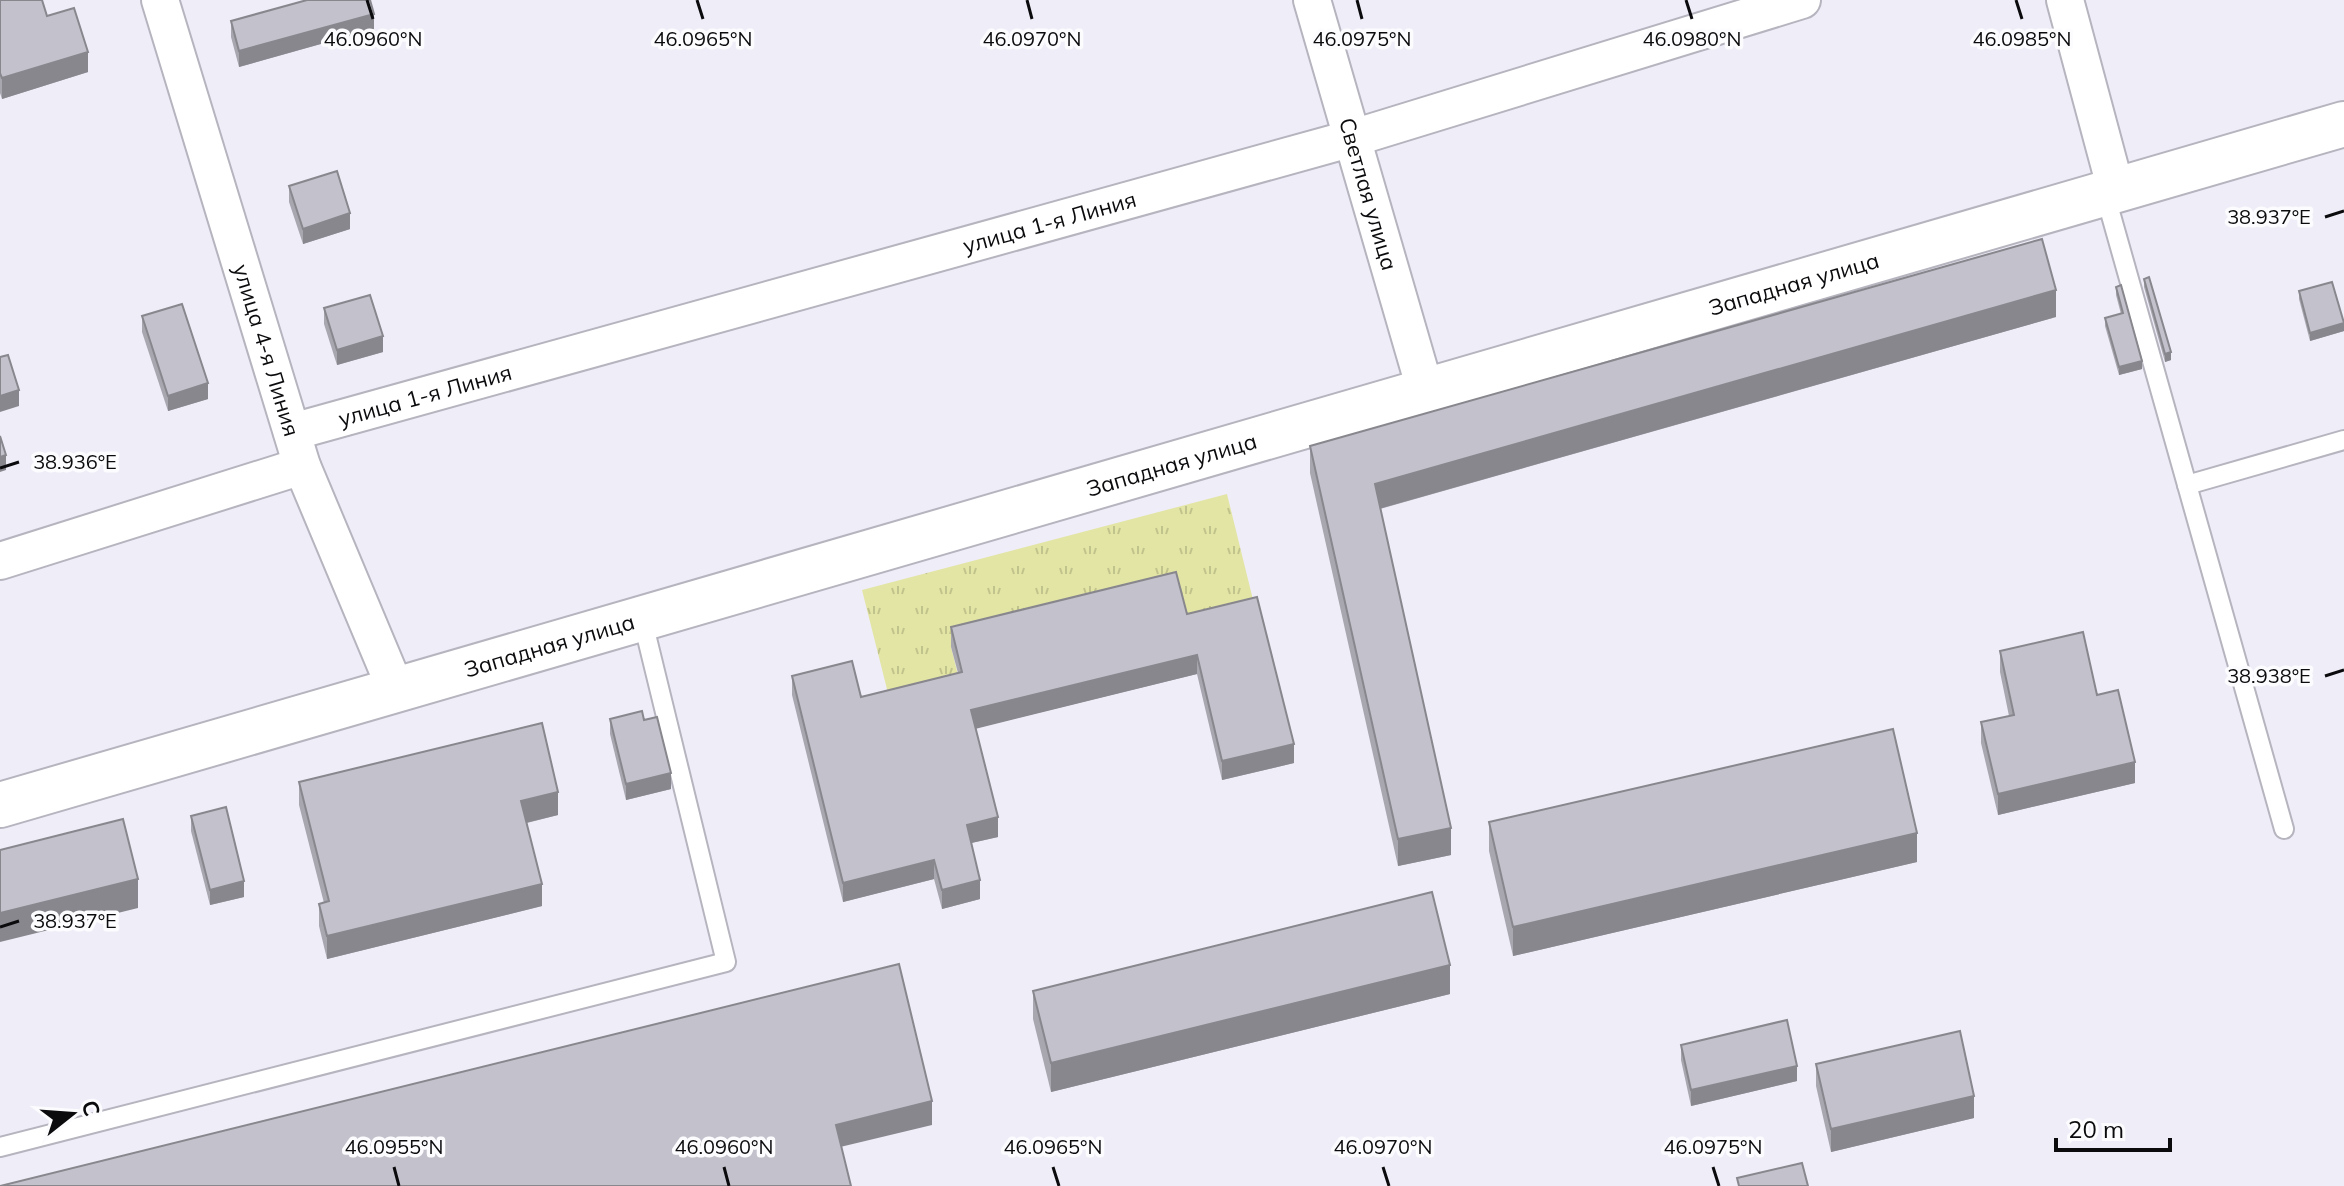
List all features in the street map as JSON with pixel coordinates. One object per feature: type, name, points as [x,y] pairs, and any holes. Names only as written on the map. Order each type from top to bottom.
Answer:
[{"type":"street","name":"улица 4-я Линия","points":[[160,0],[302,466],[396,690]]},
{"type":"street","name":"Светлая улица","points":[[1312,0],[1425,389]]},
{"type":"street","name":"улица 1-я Линия","points":[[292,432],[1353,138],[1802,0]]},
{"type":"street","points":[[2065,0],[2110,192]]},
{"type":"street","name":"Западная улица","points":[[0,805],[2344,124]]},
{"type":"street","points":[[0,561],[302,466]]},
{"type":"lane","points":[[2110,192],[2187,485],[2284,829]]},
{"type":"lane","points":[[2187,485],[2344,440]]},
{"type":"lane","points":[[0,1147],[726,962],[642,618]]},
{"type":"green space","points":[[1227,494],[1257,616],[951,647],[962,691],[892,709],[862,590]]},
{"type":"building","points":[[0,0],[42,0],[47,16],[74,8],[88,52],[2,78]]},
{"type":"building","points":[[307,0],[370,0],[374,14],[239,51],[231,21]]},
{"type":"building","points":[[337,171],[350,213],[303,229],[289,186]]},
{"type":"building","points":[[2042,239],[2056,290],[1375,484],[1451,828],[1398,839],[1310,446]]},
{"type":"building","points":[[2149,277],[2171,352],[2165,354],[2144,279]]},
{"type":"building","points":[[2332,282],[2344,323],[2310,333],[2299,291]]},
{"type":"building","points":[[2121,285],[2142,361],[2119,367],[2105,318],[2123,313],[2116,287]]},
{"type":"building","points":[[370,295],[383,336],[337,350],[324,308]]},
{"type":"building","points":[[182,304],[208,383],[168,396],[142,316]]},
{"type":"building","points":[[8,355],[19,390],[0,396],[0,357]]},
{"type":"building","points":[[0,436],[6,455],[0,457]]},
{"type":"building","points":[[1176,572],[1187,614],[1257,597],[1294,744],[1222,761],[1197,655],[971,710],[998,817],[967,825],[980,880],[942,890],[934,860],[843,883],[792,676],[852,661],[861,697],[962,672],[951,627]]},
{"type":"building","points":[[2083,632],[2097,695],[2118,690],[2135,762],[1998,794],[1981,722],[2014,715],[2000,651]]},
{"type":"building","points":[[642,711],[644,720],[657,717],[671,773],[626,784],[610,719]]},
{"type":"building","points":[[542,723],[558,792],[521,801],[542,884],[327,936],[319,904],[329,901],[299,782]]},
{"type":"building","points":[[1893,729],[1917,833],[1513,927],[1489,822]]},
{"type":"building","points":[[226,807],[244,881],[210,890],[191,816]]},
{"type":"building","points":[[123,819],[138,879],[0,913],[0,850]]},
{"type":"building","points":[[1432,892],[1450,965],[1051,1063],[1033,991]]},
{"type":"building","points":[[899,964],[932,1101],[836,1125],[851,1186],[0,1186]]},
{"type":"building","points":[[1787,1020],[1797,1066],[1691,1090],[1681,1045]]},
{"type":"building","points":[[1960,1031],[1974,1096],[1831,1129],[1816,1064]]},
{"type":"building","points":[[1802,1163],[1808,1186],[1739,1186],[1737,1178]]}]
